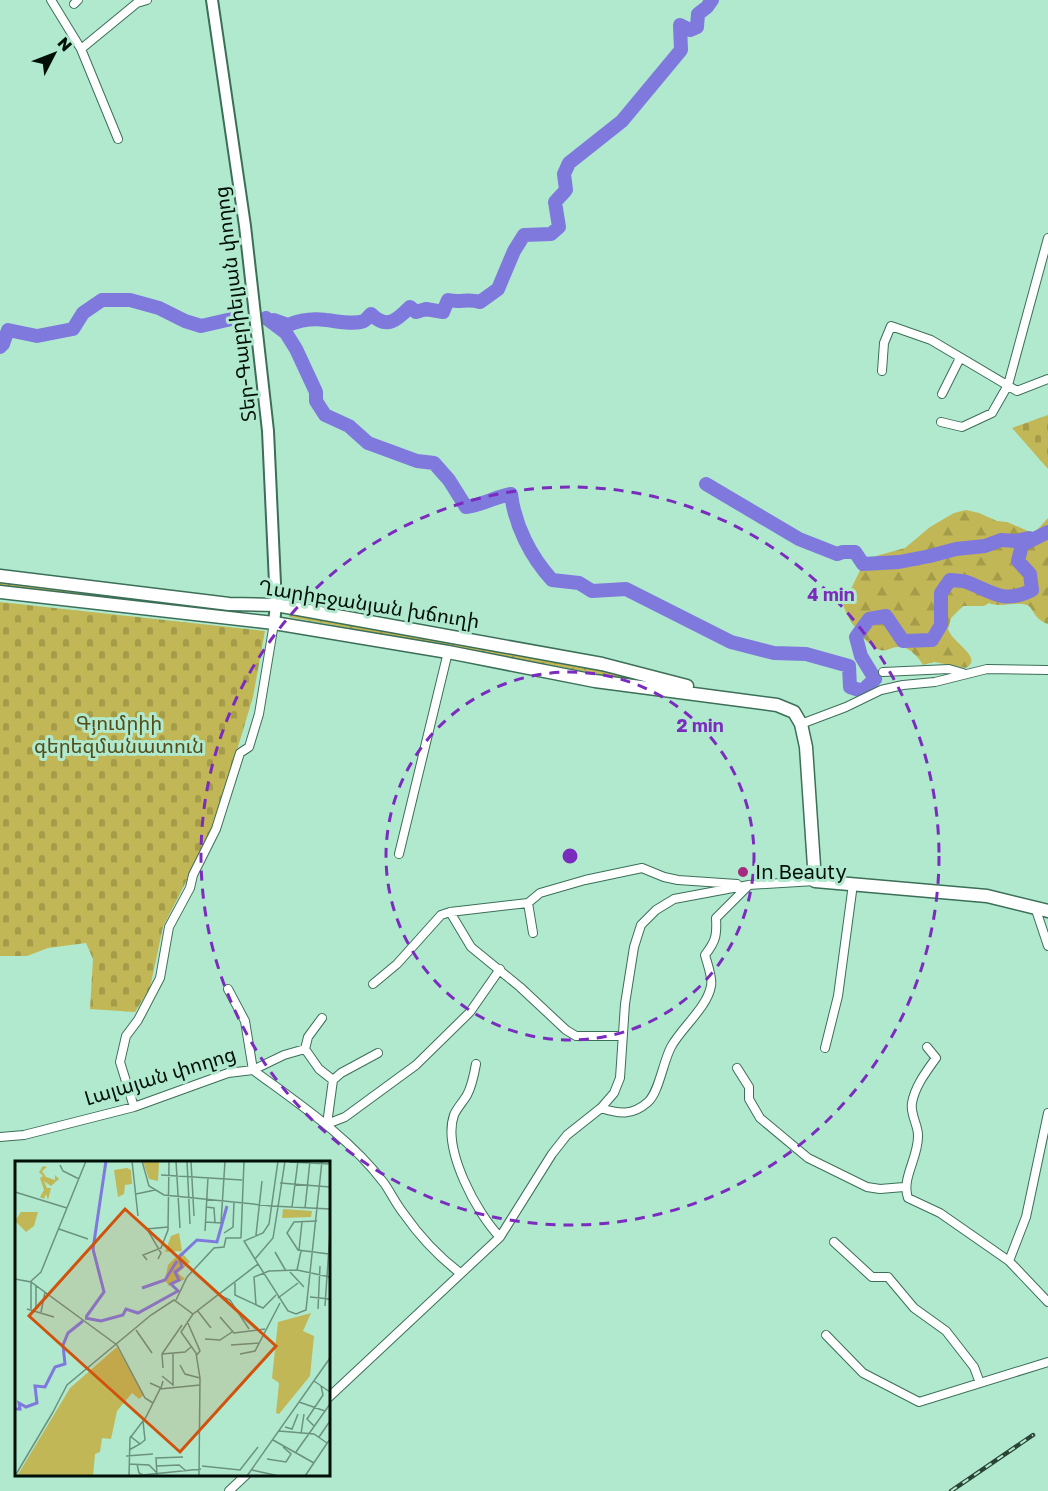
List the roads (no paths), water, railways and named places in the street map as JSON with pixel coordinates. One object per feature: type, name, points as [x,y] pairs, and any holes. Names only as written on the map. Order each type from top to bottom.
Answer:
[{"type":"highway","name":"Ղարիբջանյան խճուղի","points":[[0,576],[229,604],[276,605],[602,664],[728,698]]},
{"type":"highway","name":"Ղարիբջանյան խճուղի","points":[[0,592],[274,623],[448,652],[595,681],[777,705],[794,712],[801,724]]},
{"type":"highway","points":[[801,724],[806,747],[815,881],[987,896],[1048,911]]},
{"type":"main road","name":"Տեր-Գաբրիելյան փողոց","points":[[212,0],[245,226],[265,408],[276,605],[274,623]]},
{"type":"street","points":[[51,0],[81,49],[118,139]]},
{"type":"street","points":[[81,49],[137,3],[147,0]]},
{"type":"street","points":[[941,423],[962,427],[993,413],[1008,385],[1048,238]]},
{"type":"street","points":[[882,371],[884,343],[891,326],[931,340],[1017,391],[1048,380]]},
{"type":"street","points":[[942,394],[960,358]]},
{"type":"street","points":[[134,1107],[120,1062],[126,1036],[138,1020],[160,978],[169,927],[190,888],[193,875],[216,829],[240,753],[249,747],[262,700],[274,623]]},
{"type":"street","points":[[399,854],[448,652]]},
{"type":"street","points":[[883,672],[948,669],[964,673]]},
{"type":"street","points":[[801,724],[846,707],[881,690],[903,685],[935,682],[987,669],[1048,670]]},
{"type":"street","points":[[372,984],[397,964],[441,915],[450,912],[528,903],[540,893],[585,880],[642,868],[678,880],[749,885]]},
{"type":"street","points":[[330,1396],[500,1237],[552,1154],[567,1136],[601,1108],[614,1093],[620,1078],[625,1004],[634,947],[641,925],[656,910],[674,899],[749,885],[815,881]]},
{"type":"street","points":[[825,1048],[838,996],[853,884]]},
{"type":"street","points":[[601,1108],[619,1114],[649,1102],[659,1084],[662,1068],[672,1046],[703,1003],[712,985],[705,955],[714,943],[717,932],[716,918],[749,885]]},
{"type":"street","points":[[528,903],[533,933]]},
{"type":"street","points":[[1035,907],[1048,946]]},
{"type":"street","points":[[450,912],[471,947],[500,969],[566,1030],[576,1036],[622,1035]]},
{"type":"street","points":[[327,1125],[345,1117],[416,1065],[470,1012],[500,969]]},
{"type":"street","points":[[228,989],[245,1021],[253,1070],[284,1055],[305,1050]]},
{"type":"street","points":[[322,1018],[308,1037],[305,1050],[319,1069],[333,1080]]},
{"type":"street","points":[[927,1047],[936,1058],[918,1084],[911,1105],[919,1135],[914,1162],[904,1187],[908,1198],[940,1213],[1010,1261],[1048,1302]]},
{"type":"street","points":[[327,1125],[333,1080],[341,1073],[378,1053]]},
{"type":"street","points":[[476,1064],[469,1092],[454,1115],[452,1136],[456,1157],[468,1187],[488,1225],[500,1237]]},
{"type":"street","points":[[737,1068],[749,1088],[749,1099],[760,1118],[808,1158],[867,1187],[880,1189],[904,1187]]},
{"type":"street","name":"Լալայան փողոց","points":[[0,1137],[24,1135],[134,1107],[228,1073],[253,1070],[327,1125],[360,1156],[384,1183],[427,1245],[460,1273]]},
{"type":"street","points":[[1010,1261],[1026,1217],[1045,1138],[1048,1113]]},
{"type":"street","points":[[834,1242],[872,1277],[888,1277],[914,1308],[946,1331],[974,1367],[981,1383]]},
{"type":"street","points":[[826,1335],[863,1373],[919,1402],[1048,1362]]},
{"type":"street","points":[[229,1491],[245,1476]]},
{"type":"waterway","points":[[274,320],[288,325],[311,319],[355,323],[364,321],[371,314],[387,322],[401,316],[410,307],[416,312],[426,309],[443,312],[448,300],[480,302],[498,289],[514,251],[524,235],[551,234],[559,227],[555,202],[566,190],[564,174],[569,163],[622,121],[681,50],[680,25],[690,30],[697,27],[698,14],[712,0]]},
{"type":"waterway","points":[[0,347],[8,330],[37,336],[73,329],[83,313],[102,300],[130,300],[159,308],[201,326],[236,318]]},
{"type":"waterway","points":[[266,318],[286,333],[296,349],[316,392],[316,401],[325,415],[349,426],[368,443],[417,461],[434,463],[449,480],[466,507],[511,494],[516,518],[525,540],[537,561],[552,580],[579,583],[592,591],[626,589],[731,642],[774,653],[806,654],[849,666],[850,687],[862,691],[875,679],[861,656],[856,637],[869,619],[886,616],[903,641],[932,640],[941,625],[941,593],[950,580],[967,582],[1006,597],[1032,590],[1030,574],[1018,561],[1022,545],[1048,532]]},
{"type":"waterway","points":[[706,484],[799,539],[837,554],[855,552],[863,564],[899,562],[956,549],[985,546],[1001,540],[1016,541],[1029,538]]},
{"type":"railway","points":[[951,1491],[1033,1435]]},
{"type":"place","name":"In Beauty","points":[[743,872]]},
{"type":"park label","name":"Գյումրիի գերեզմանատուն","points":[[119,734]]}]
